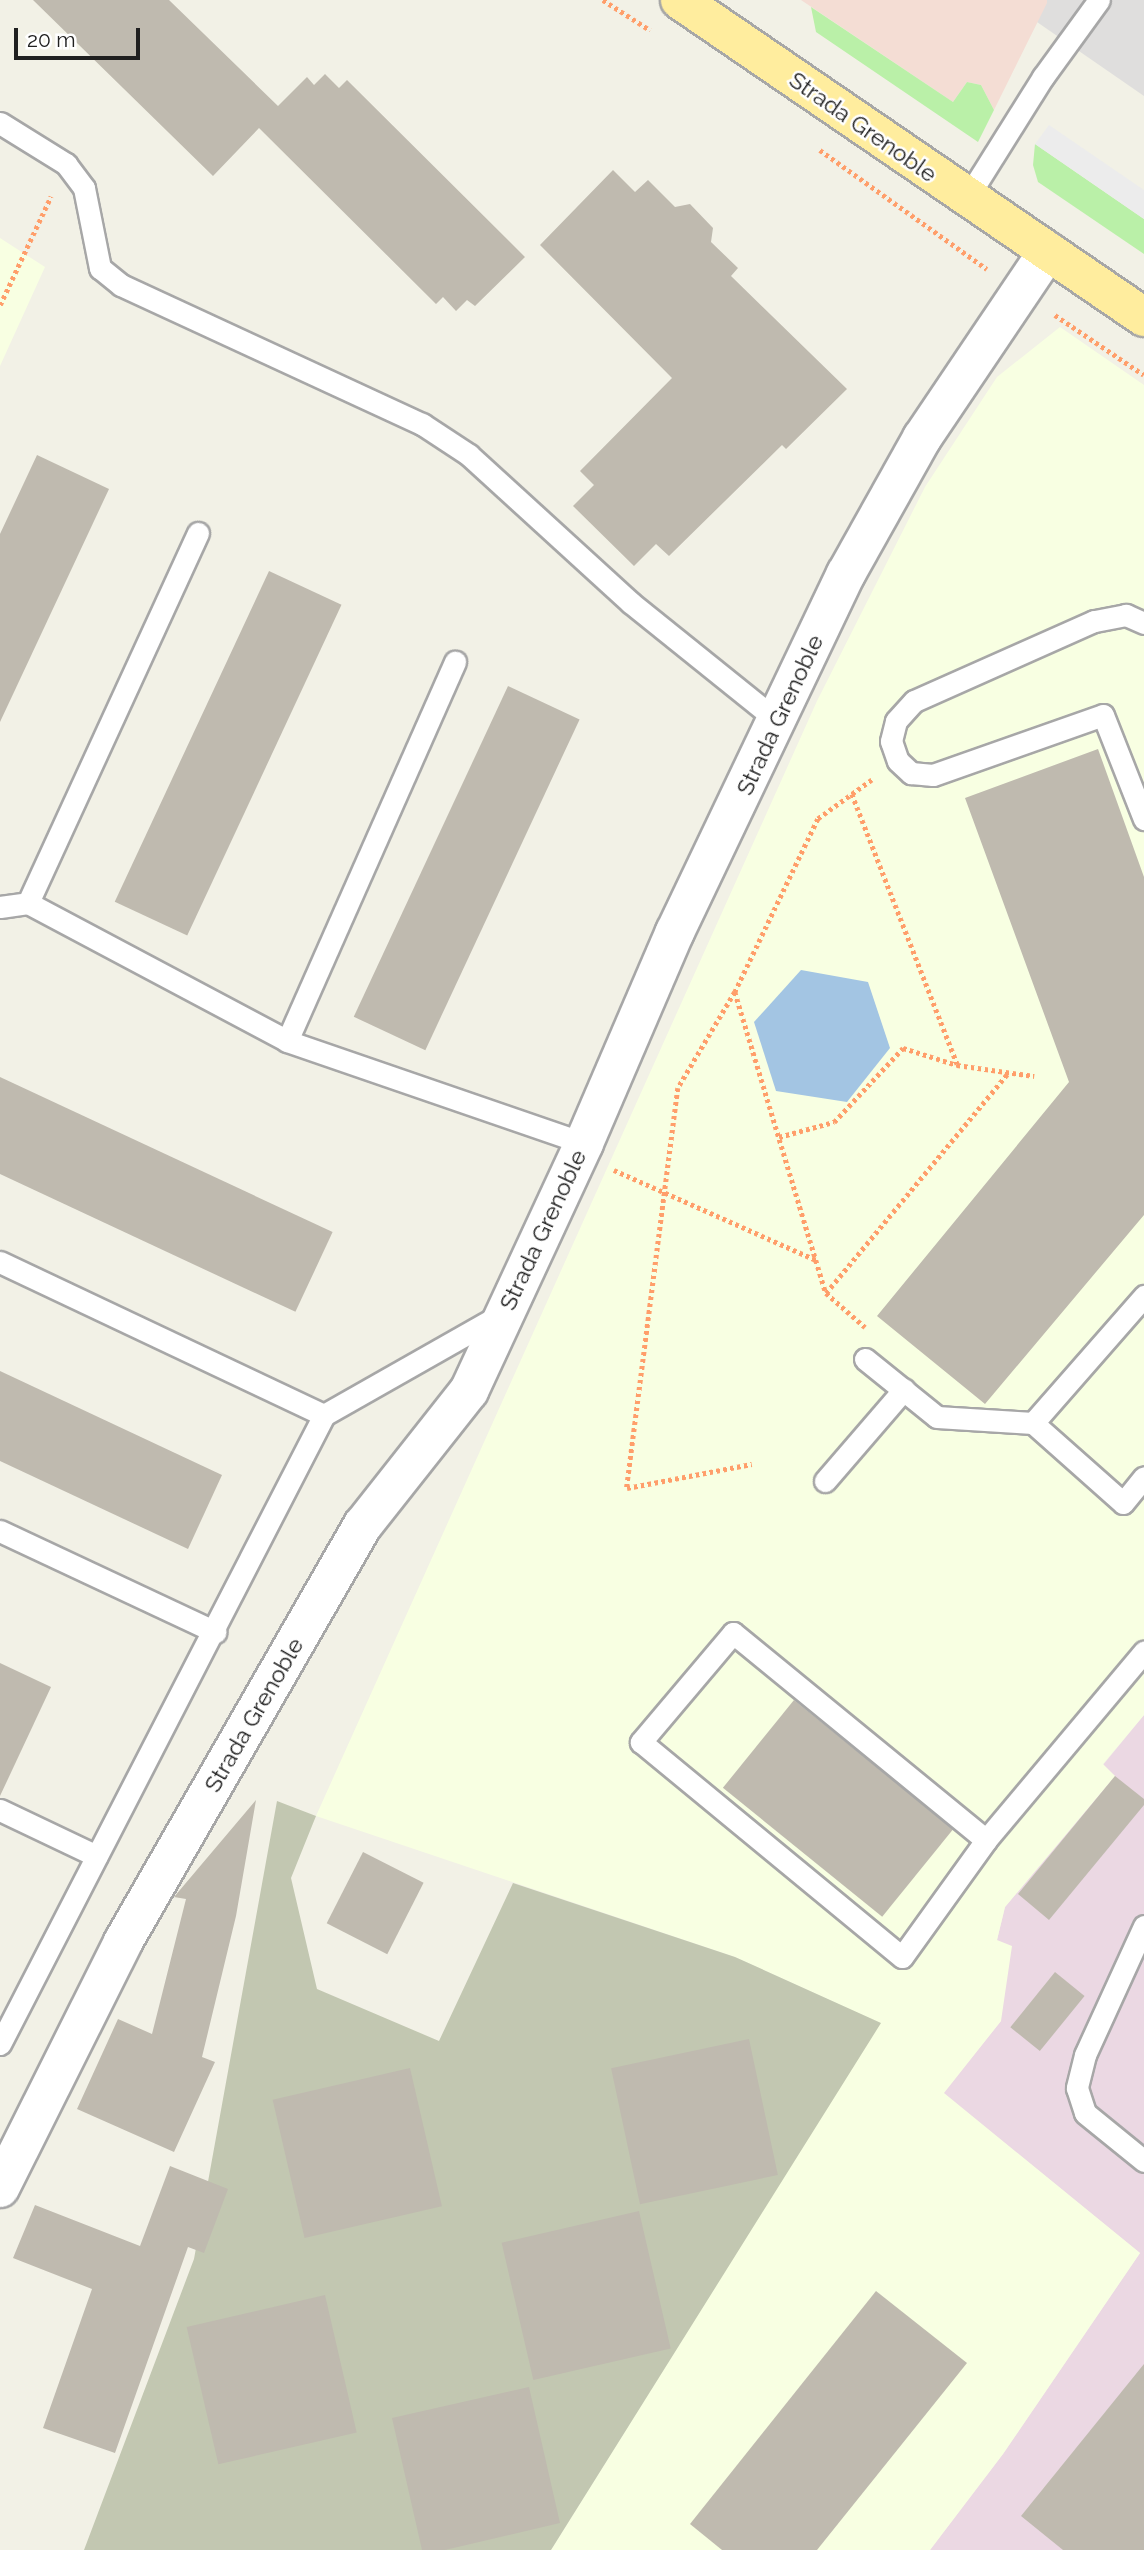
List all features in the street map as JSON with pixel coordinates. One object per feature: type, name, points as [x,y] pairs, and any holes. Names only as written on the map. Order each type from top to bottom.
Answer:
[{"type":"main road","name":"Strada Grenoble","points":[[680,0],[1144,317]]},
{"type":"street","name":"Strada Grenoble","points":[[0,2188],[124,1942],[363,1525],[469,1391],[584,1143],[675,932],[779,722],[846,573],[922,438],[1018,291],[1048,251]]},
{"type":"lane","points":[[967,198],[1043,77],[1099,0]]},
{"type":"lane","points":[[0,123],[66,164],[85,188],[93,212],[100,268],[121,285],[422,424],[470,455],[631,603],[779,722]]},
{"type":"lane","points":[[28,902],[198,533]]},
{"type":"lane","points":[[1144,623],[1126,615],[1094,621],[914,701],[896,720],[891,741],[898,761],[911,773],[933,775],[1103,715],[1144,818]]},
{"type":"lane","points":[[287,1041],[455,661]]},
{"type":"lane","points":[[0,907],[28,902],[287,1041],[584,1143]]},
{"type":"lane","points":[[0,1262],[324,1415]]},
{"type":"lane","points":[[1033,1423],[1144,1296]]},
{"type":"lane","points":[[0,2044],[216,1632],[324,1415],[505,1312]]},
{"type":"lane","points":[[865,1359],[937,1416],[1033,1423],[1122,1503],[1144,1477]]},
{"type":"lane","points":[[825,1481],[904,1389]]},
{"type":"lane","points":[[0,1531],[216,1632]]},
{"type":"lane","points":[[986,1840],[733,1633],[641,1742],[902,1957],[986,1840],[1144,1652]]},
{"type":"lane","points":[[0,1810],[97,1856]]},
{"type":"lane","points":[[1144,1926],[1085,2055],[1077,2088],[1085,2113],[1144,2161]]},
{"type":"path","points":[[603,0],[660,36]]},
{"type":"path","points":[[816,146],[1018,291],[1144,375]]},
{"type":"path","points":[[0,305],[66,164]]},
{"type":"path","points":[[752,1464],[627,1488],[678,1088],[735,992],[818,818],[898,761]]},
{"type":"path","points":[[852,794],[957,1065]]},
{"type":"path","points":[[735,992],[826,1293],[1008,1073]]},
{"type":"path","points":[[779,1138],[834,1122],[903,1048],[957,1065],[1034,1076]]},
{"type":"path","points":[[614,1169],[816,1260]]},
{"type":"shaded area","points":[[801,0],[1047,0],[1047,3],[994,110],[981,85],[967,82],[953,102]]},
{"type":"shaded area","points":[[1005,0],[1144,0],[1144,96]]},
{"type":"shaded area","points":[[1049,125],[1144,190],[1144,219],[1035,144]]},
{"type":"shaded area","points":[[0,238],[45,267],[0,366]]},
{"type":"shaded area","points":[[1060,327],[1144,385],[1144,1715],[1103,1764],[1115,1776],[1005,1907],[997,1940],[1012,1946],[1001,2021],[944,2093],[1140,2253],[1003,2454],[930,2550],[551,2550],[880,2023],[735,1957],[316,1816],[817,701],[925,487],[997,377]]},
{"type":"shaded area","points":[[1144,1715],[1144,2550],[930,2550],[1003,2454],[1140,2253],[943,2093],[1001,2021],[997,1940],[1005,1907],[1115,1776],[1103,1765]]},
{"type":"shaded area","points":[[277,1801],[316,1816],[291,1878],[317,1989],[439,2041],[513,1883],[735,1957],[881,2023],[551,2550],[84,2550],[194,2259]]},
{"type":"green space","points":[[811,7],[953,102],[967,82],[981,85],[994,110],[978,142],[816,32]]},
{"type":"green space","points":[[1035,144],[1144,219],[1144,254],[1038,182],[1033,165]]},
{"type":"water","points":[[801,970],[868,982],[890,1048],[847,1102],[776,1091],[754,1022]]},
{"type":"building","points":[[33,0],[169,0],[278,106],[307,77],[314,85],[325,74],[339,88],[347,80],[525,257],[475,306],[467,300],[456,311],[443,297],[436,304],[259,128],[213,176]]},
{"type":"building","points":[[613,170],[635,192],[648,180],[675,207],[690,204],[713,228],[711,242],[738,268],[731,276],[847,389],[786,449],[782,445],[669,556],[656,544],[634,566],[573,506],[594,485],[580,471],[672,378],[540,245]]},
{"type":"building","points":[[37,455],[109,489],[0,722],[0,534]]},
{"type":"building","points":[[269,571],[342,605],[187,936],[115,902]]},
{"type":"building","points":[[508,686],[580,719],[425,1050],[354,1017]]},
{"type":"building","points":[[1098,749],[1144,877],[1144,1215],[985,1404],[877,1316],[1069,1082],[965,798]]},
{"type":"building","points":[[0,1077],[333,1232],[295,1312],[0,1174]]},
{"type":"building","points":[[0,1371],[222,1475],[188,1549],[0,1461]]},
{"type":"building","points":[[0,1663],[51,1687],[0,1796]]},
{"type":"building","points":[[794,1700],[953,1829],[882,1917],[723,1788]]},
{"type":"building","points":[[1115,1776],[1144,1799],[1144,1805],[1049,1920],[1018,1894]]},
{"type":"building","points":[[256,1800],[236,1916],[202,2057],[215,2062],[174,2152],[77,2109],[118,2019],[152,2034],[186,1899],[174,1897]]},
{"type":"building","points":[[363,1852],[424,1883],[387,1954],[327,1923]]},
{"type":"building","points":[[1055,1972],[1085,1996],[1040,2051],[1010,2027]]},
{"type":"building","points":[[749,2039],[778,2175],[640,2204],[611,2068]]},
{"type":"building","points":[[410,2068],[442,2206],[305,2238],[273,2100]]},
{"type":"building","points":[[170,2166],[228,2189],[204,2253],[188,2247],[115,2453],[43,2428],[92,2289],[13,2258],[35,2205],[140,2246]]},
{"type":"building","points":[[639,2211],[671,2348],[533,2380],[502,2243]]},
{"type":"building","points":[[876,2291],[967,2363],[817,2550],[722,2550],[690,2524]]},
{"type":"building","points":[[325,2295],[357,2432],[218,2464],[187,2327]]},
{"type":"building","points":[[1144,2364],[1144,2550],[1063,2550],[1021,2516]]},
{"type":"building","points":[[529,2387],[560,2523],[445,2550],[422,2550],[392,2418]]}]
